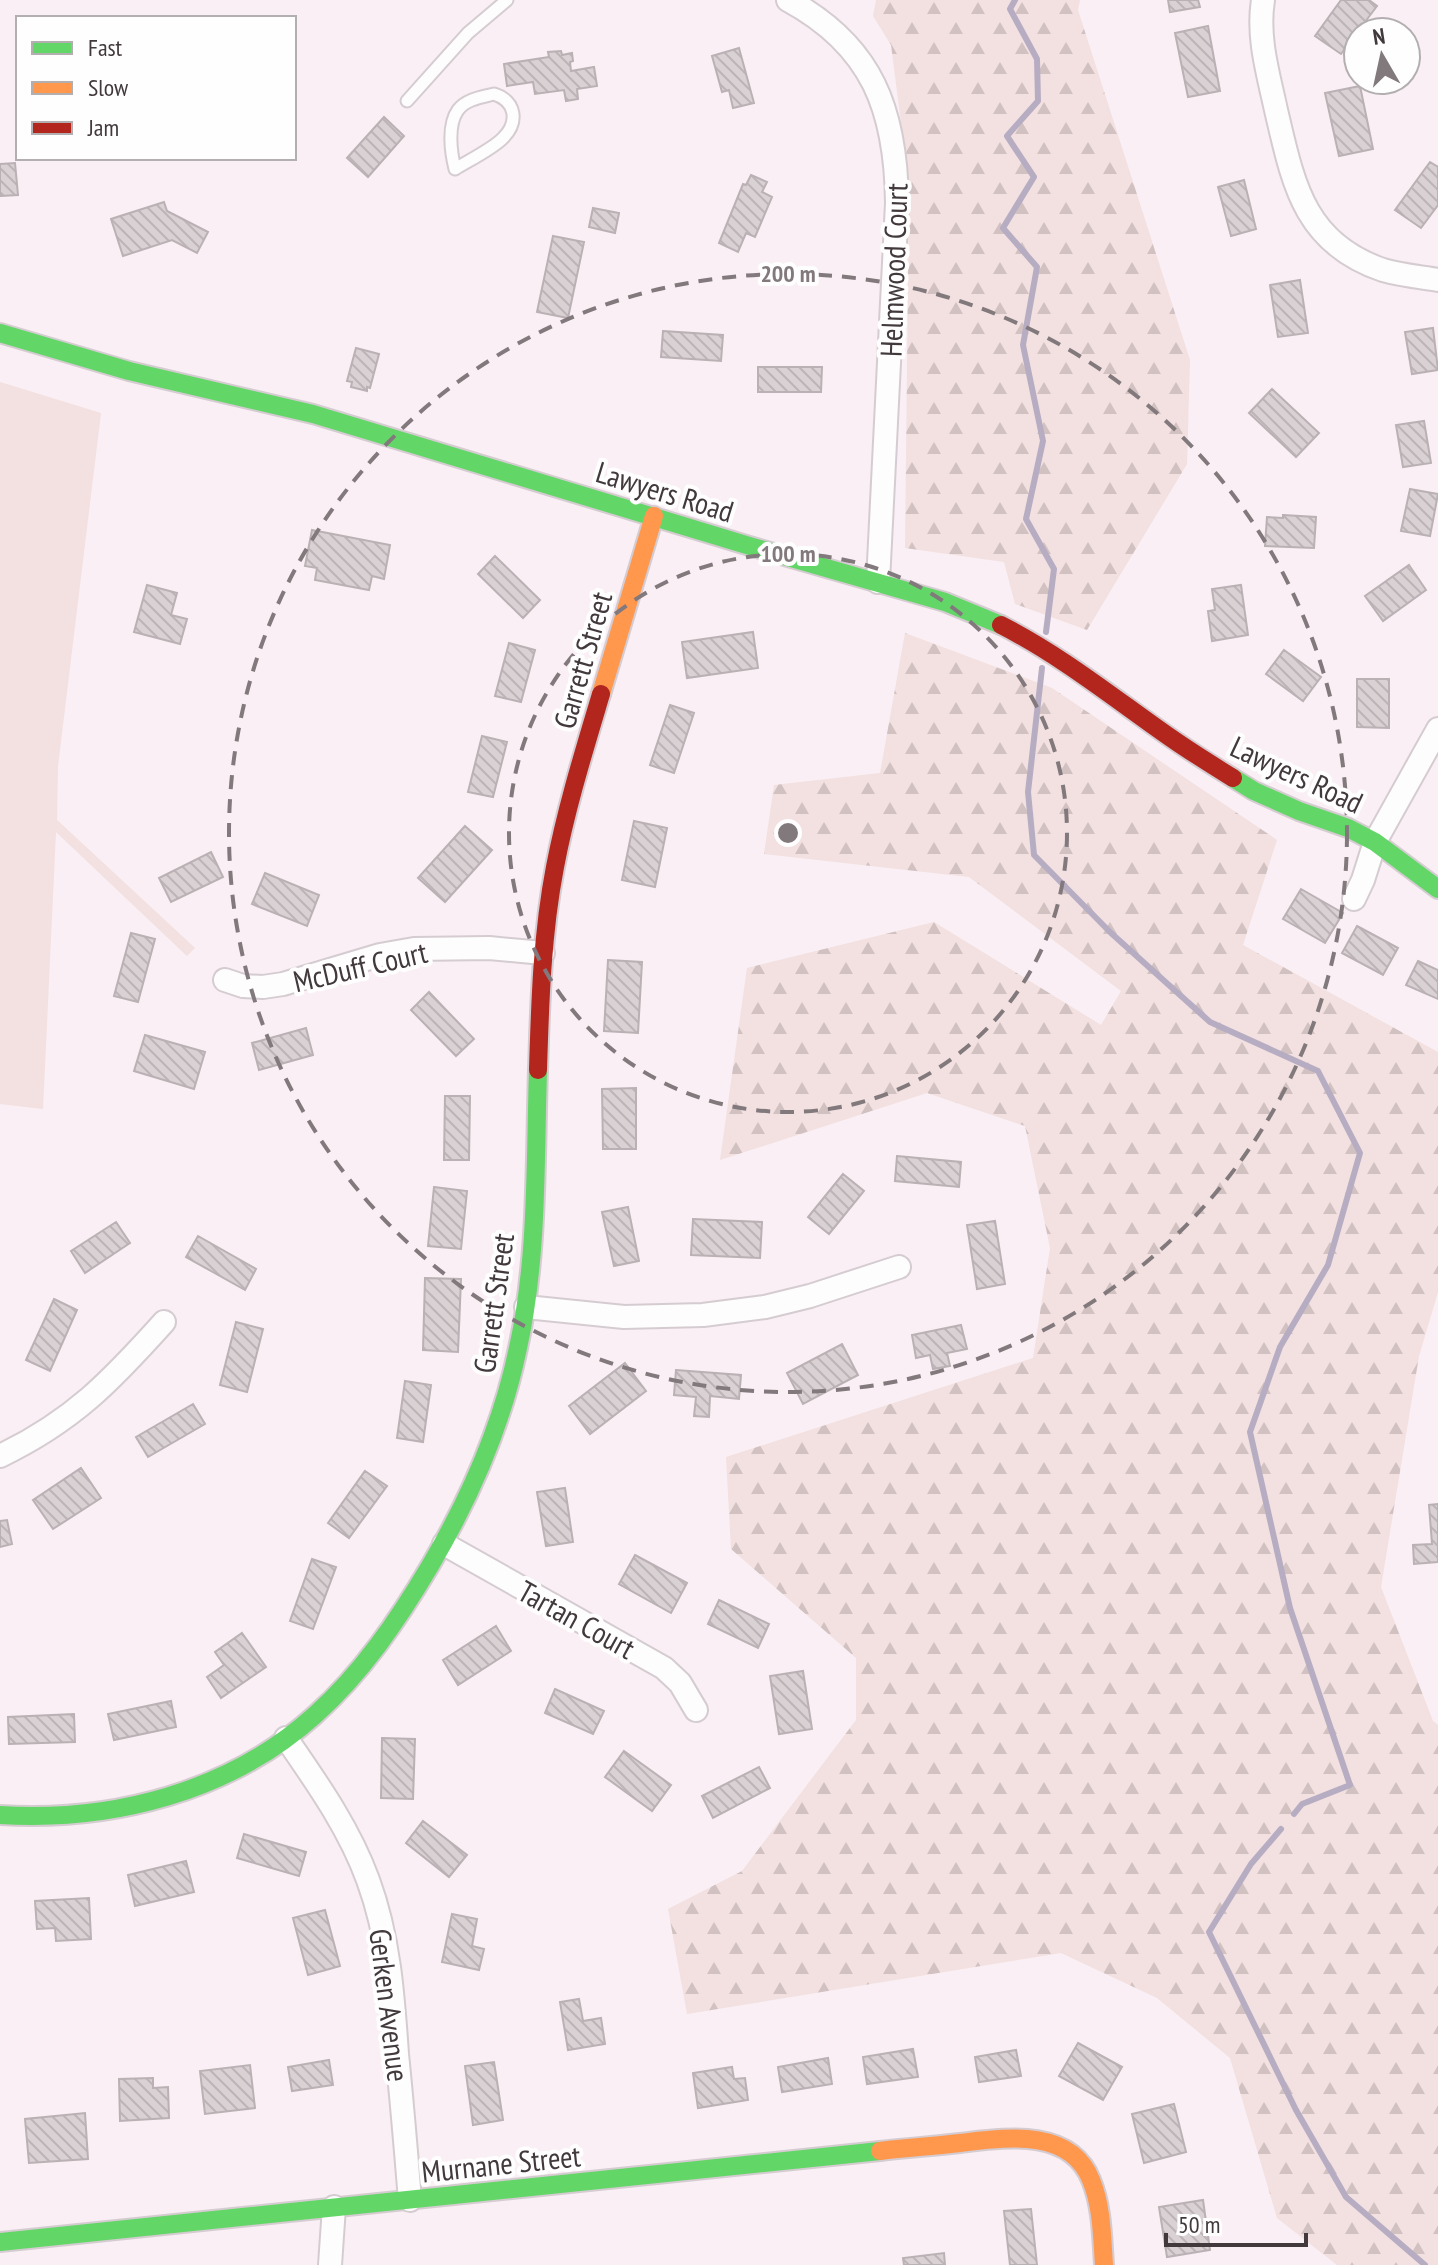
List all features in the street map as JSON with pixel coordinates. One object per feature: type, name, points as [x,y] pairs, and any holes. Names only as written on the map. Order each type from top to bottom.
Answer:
[{"type":"street","name":"Helmwood Court","points":[[788,0],[827,26],[851,48],[869,73],[882,99],[897,165],[878,582]]},
{"type":"street","points":[[1263,0],[1263,55],[1293,181],[1303,204],[1317,225],[1357,259],[1388,271],[1438,280]]},
{"type":"street","name":"Lawyers Road","points":[[0,333],[129,371],[313,414],[945,602],[1024,637],[1172,739],[1254,791],[1348,828],[1375,842],[1438,889]]},
{"type":"street","name":"Garrett Street","points":[[0,1815],[88,1815],[128,1808],[208,1782],[249,1762],[286,1738],[338,1692],[378,1644],[444,1544],[473,1489],[507,1396],[526,1307],[532,1254],[543,953],[551,888],[564,827],[654,516]]},
{"type":"street","points":[[1354,899],[1375,842],[1438,729]]},
{"type":"street","name":"McDuff Court","points":[[225,980],[243,986],[283,984],[380,955],[414,949],[489,948],[543,953]]},
{"type":"street","points":[[526,1307],[624,1317],[703,1315],[765,1307],[810,1296],[899,1267]]},
{"type":"street","points":[[0,1456],[60,1423],[93,1397],[164,1322]]},
{"type":"street","name":"Tartan Court","points":[[444,1544],[664,1668],[680,1683],[696,1710]]},
{"type":"street","name":"Gerken Avenue","points":[[286,1738],[331,1802],[352,1842],[368,1880],[383,1931],[390,1970],[410,2200]]},
{"type":"street","name":"Murnane Street","points":[[0,2242],[1007,2138],[1037,2139],[1058,2145],[1084,2165],[1097,2194],[1104,2265]]},
{"type":"street","points":[[330,2265],[334,2207]]},
{"type":"lane","points":[[407,101],[468,33],[507,0]]},
{"type":"lane","points":[[494,94],[504,97],[512,107],[514,118],[504,138],[455,169],[451,152],[453,125],[458,110],[472,99],[494,94]]},
{"type":"green space","points":[[876,0],[1080,0],[1078,10],[1190,360],[1187,464],[1087,630],[1015,604],[1004,562],[905,548],[909,185],[891,45],[873,16]]},
{"type":"green space","points":[[0,382],[101,413],[58,766],[57,820],[195,948],[187,956],[56,832],[43,1109],[0,1104]]},
{"type":"green space","points":[[905,633],[1052,688],[1277,840],[1243,945],[1438,1052],[1438,1292],[1419,1356],[1381,1587],[1433,1721],[1438,1725],[1438,2265],[1337,2265],[1277,2218],[1230,2058],[1157,1998],[1061,1953],[687,2014],[668,1909],[742,1871],[856,1720],[856,1658],[731,1549],[726,1457],[1033,1358],[1050,1248],[1025,1126],[927,1093],[720,1160],[747,968],[934,922],[1101,1025],[1121,991],[969,877],[764,854],[774,785],[880,773]]},
{"type":"building","points":[[1168,0],[1198,0],[1200,7],[1170,12]]},
{"type":"building","points":[[1341,0],[1369,0],[1377,6],[1370,16],[1342,16],[1341,54],[1315,36]]},
{"type":"building","points":[[1208,26],[1220,91],[1188,97],[1175,33]]},
{"type":"building","points":[[739,48],[754,103],[733,108],[729,90],[722,92],[712,56]]},
{"type":"building","points":[[561,51],[562,55],[572,53],[571,71],[594,67],[597,86],[577,89],[578,99],[566,101],[564,90],[535,94],[533,82],[507,86],[504,64],[549,57],[548,52]]},
{"type":"building","points":[[1342,90],[1342,96],[1362,96],[1373,149],[1339,156],[1325,93]]},
{"type":"building","points":[[384,117],[404,136],[368,177],[347,158]]},
{"type":"building","points":[[1430,162],[1438,167],[1438,205],[1421,228],[1395,210]]},
{"type":"building","points":[[15,163],[18,195],[0,196],[0,164]]},
{"type":"building","points":[[751,175],[767,182],[762,192],[772,197],[755,237],[746,233],[738,252],[719,243],[743,184],[746,185]]},
{"type":"building","points":[[1244,180],[1256,229],[1231,236],[1218,187]]},
{"type":"building","points":[[164,202],[167,211],[208,232],[197,253],[172,240],[123,256],[111,219]]},
{"type":"building","points":[[593,208],[619,213],[615,233],[589,227]]},
{"type":"building","points":[[553,236],[584,242],[568,318],[537,312]]},
{"type":"building","points":[[1300,280],[1308,333],[1278,337],[1270,285]]},
{"type":"building","points":[[1433,328],[1438,370],[1412,374],[1405,332]]},
{"type":"building","points":[[663,331],[723,335],[721,361],[661,357]]},
{"type":"building","points":[[356,348],[379,354],[367,391],[351,387],[352,382],[347,381]]},
{"type":"building","points":[[758,367],[822,367],[821,392],[758,392]]},
{"type":"building","points":[[1272,389],[1319,433],[1296,457],[1249,413]]},
{"type":"building","points":[[1424,421],[1431,463],[1403,467],[1396,425]]},
{"type":"building","points":[[1410,489],[1438,494],[1430,536],[1401,531]]},
{"type":"building","points":[[1283,515],[1316,517],[1314,548],[1265,546],[1267,517],[1283,518]]},
{"type":"building","points":[[312,530],[390,545],[384,579],[372,576],[369,590],[315,580],[317,568],[305,566]]},
{"type":"building","points":[[495,556],[540,600],[523,618],[478,574]]},
{"type":"building","points":[[1409,565],[1426,590],[1383,621],[1365,596]]},
{"type":"building","points":[[147,585],[177,593],[171,615],[187,619],[180,644],[134,632]]},
{"type":"building","points":[[1241,585],[1248,635],[1212,641],[1208,611],[1215,610],[1212,589]]},
{"type":"building","points":[[753,632],[758,668],[687,678],[682,642]]},
{"type":"building","points":[[509,643],[535,650],[521,702],[495,696]]},
{"type":"building","points":[[1284,650],[1321,677],[1303,701],[1266,674]]},
{"type":"building","points":[[1357,679],[1389,679],[1389,728],[1357,727]]},
{"type":"building","points":[[670,705],[694,713],[674,773],[650,765]]},
{"type":"building","points":[[482,736],[507,742],[493,797],[468,792]]},
{"type":"building","points":[[634,821],[667,828],[655,887],[622,880]]},
{"type":"building","points":[[465,826],[492,850],[445,902],[418,878]]},
{"type":"building","points":[[211,852],[223,877],[171,902],[159,878]]},
{"type":"building","points":[[265,873],[319,895],[307,926],[252,904]]},
{"type":"building","points":[[1301,889],[1343,913],[1325,943],[1283,919]]},
{"type":"building","points":[[1357,926],[1398,948],[1383,975],[1342,953]]},
{"type":"building","points":[[131,933],[155,939],[138,1002],[114,996]]},
{"type":"building","points":[[608,960],[642,962],[638,1033],[604,1031]]},
{"type":"building","points":[[1418,961],[1438,970],[1438,999],[1406,985]]},
{"type":"building","points":[[429,992],[474,1039],[456,1056],[411,1010]]},
{"type":"building","points":[[306,1028],[313,1055],[259,1070],[252,1043]]},
{"type":"building","points":[[145,1035],[205,1052],[194,1089],[134,1071]]},
{"type":"building","points":[[636,1088],[636,1149],[603,1149],[602,1089]]},
{"type":"building","points":[[445,1096],[470,1096],[469,1160],[444,1160]]},
{"type":"building","points":[[897,1156],[961,1162],[959,1187],[895,1181]]},
{"type":"building","points":[[843,1174],[864,1191],[829,1234],[808,1217]]},
{"type":"building","points":[[434,1187],[467,1191],[461,1249],[428,1246]]},
{"type":"building","points":[[628,1207],[639,1261],[614,1266],[602,1212]]},
{"type":"building","points":[[693,1219],[762,1222],[760,1258],[691,1255]]},
{"type":"building","points":[[995,1221],[1005,1284],[977,1289],[967,1225]]},
{"type":"building","points":[[116,1222],[130,1243],[85,1273],[71,1251]]},
{"type":"building","points":[[198,1236],[256,1269],[245,1290],[186,1257]]},
{"type":"building","points":[[425,1278],[461,1279],[458,1352],[423,1350]]},
{"type":"building","points":[[54,1299],[77,1310],[50,1371],[26,1360]]},
{"type":"building","points":[[236,1322],[263,1329],[247,1392],[220,1385]]},
{"type":"building","points":[[961,1325],[967,1349],[947,1353],[950,1366],[933,1369],[930,1355],[916,1358],[912,1335]]},
{"type":"building","points":[[842,1344],[858,1375],[803,1404],[787,1373]]},
{"type":"building","points":[[625,1363],[646,1391],[590,1434],[569,1406]]},
{"type":"building","points":[[676,1370],[741,1375],[739,1399],[710,1396],[709,1417],[694,1416],[696,1397],[674,1395]]},
{"type":"building","points":[[405,1381],[431,1385],[423,1442],[397,1438]]},
{"type":"building","points":[[193,1404],[205,1424],[148,1457],[136,1437]]},
{"type":"building","points":[[81,1468],[101,1498],[53,1529],[33,1500]]},
{"type":"building","points":[[365,1471],[387,1486],[349,1538],[328,1523]]},
{"type":"building","points":[[565,1488],[573,1542],[546,1546],[537,1492]]},
{"type":"building","points":[[1438,1504],[1438,1562],[1414,1564],[1413,1545],[1432,1544],[1429,1505]]},
{"type":"building","points":[[7,1520],[12,1544],[0,1547],[0,1521]]},
{"type":"building","points":[[635,1555],[687,1583],[671,1613],[619,1584]]},
{"type":"building","points":[[312,1559],[336,1567],[313,1629],[290,1621]]},
{"type":"building","points":[[719,1600],[769,1624],[758,1648],[708,1624]]},
{"type":"building","points":[[496,1626],[511,1651],[458,1685],[443,1660]]},
{"type":"building","points":[[242,1633],[266,1667],[221,1698],[207,1677],[224,1665],[215,1652]]},
{"type":"building","points":[[803,1671],[812,1729],[779,1734],[770,1676]]},
{"type":"building","points":[[555,1689],[604,1711],[593,1734],[545,1713]]},
{"type":"building","points":[[171,1701],[176,1727],[114,1740],[108,1714]]},
{"type":"building","points":[[74,1714],[75,1742],[9,1744],[8,1717]]},
{"type":"building","points":[[382,1738],[415,1739],[413,1799],[381,1798]]},
{"type":"building","points":[[624,1751],[671,1785],[652,1811],[605,1777]]},
{"type":"building","points":[[759,1767],[770,1788],[713,1818],[702,1796]]},
{"type":"building","points":[[423,1821],[467,1855],[449,1877],[406,1843]]},
{"type":"building","points":[[244,1834],[306,1852],[299,1876],[237,1858]]},
{"type":"building","points":[[186,1861],[194,1892],[135,1906],[128,1875]]},
{"type":"building","points":[[89,1898],[91,1939],[56,1941],[55,1928],[37,1929],[35,1901]]},
{"type":"building","points":[[325,1910],[340,1966],[308,1975],[293,1918]]},
{"type":"building","points":[[452,1914],[477,1919],[472,1946],[484,1949],[479,1970],[442,1962]]},
{"type":"building","points":[[579,1999],[583,2021],[601,2018],[605,2044],[568,2050],[560,2002]]},
{"type":"building","points":[[1078,2043],[1122,2067],[1103,2100],[1059,2076]]},
{"type":"building","points":[[913,2049],[918,2077],[867,2084],[863,2057]]},
{"type":"building","points":[[1016,2050],[1021,2076],[979,2082],[975,2057]]},
{"type":"building","points":[[828,2058],[832,2084],[782,2092],[778,2067]]},
{"type":"building","points":[[329,2060],[333,2085],[292,2091],[288,2067]]},
{"type":"building","points":[[494,2062],[503,2120],[473,2125],[465,2066]]},
{"type":"building","points":[[250,2065],[255,2108],[205,2114],[200,2071]]},
{"type":"building","points":[[732,2067],[734,2079],[745,2078],[748,2100],[698,2108],[693,2073]]},
{"type":"building","points":[[153,2078],[153,2088],[168,2087],[169,2118],[120,2121],[119,2079]]},
{"type":"building","points":[[1174,2104],[1186,2152],[1144,2163],[1132,2114]]},
{"type":"building","points":[[85,2113],[88,2159],[29,2163],[25,2119]]},
{"type":"building","points":[[1203,2200],[1210,2250],[1167,2257],[1159,2207]]},
{"type":"building","points":[[1031,2209],[1037,2265],[1010,2265],[1004,2211]]},
{"type":"building","points":[[944,2253],[945,2265],[904,2265],[903,2258]]},
{"type":"waterway","points":[[1015,0],[1010,9],[1037,59],[1038,101],[1007,136],[1034,177],[1003,228],[1037,267],[1023,345],[1043,441],[1026,519],[1054,569],[1046,632]]},
{"type":"waterway","points":[[1042,668],[1028,792],[1034,855],[1111,933],[1210,1022],[1318,1071],[1360,1153],[1328,1265],[1280,1347],[1250,1432],[1290,1608],[1350,1785],[1302,1804],[1294,1814]]},
{"type":"waterway","points":[[1281,1829],[1251,1864],[1209,1932],[1296,2110],[1346,2197],[1425,2265]]},
{"type":"traffic: fast","points":[[0,333],[129,371],[313,414],[945,602],[1001,625]]},
{"type":"traffic: fast","points":[[1233,778],[1254,791],[1348,828],[1375,842],[1438,889]]},
{"type":"traffic: fast","points":[[0,1815],[42,1816],[126,1807],[208,1782],[246,1764],[282,1742],[332,1699],[392,1626],[458,1514],[494,1433],[511,1377],[529,1280],[536,1175],[538,1070]]},
{"type":"traffic: fast","points":[[0,2242],[880,2151]]},
{"type":"traffic: slow","points":[[601,694],[654,516]]},
{"type":"traffic: slow","points":[[880,2151],[996,2139],[1034,2140],[1068,2151],[1081,2163],[1095,2190],[1104,2265]]},
{"type":"traffic: jam","points":[[1001,625],[1067,664],[1233,778]]},
{"type":"traffic: jam","points":[[538,1070],[542,968],[551,892],[559,845],[601,694]]}]
